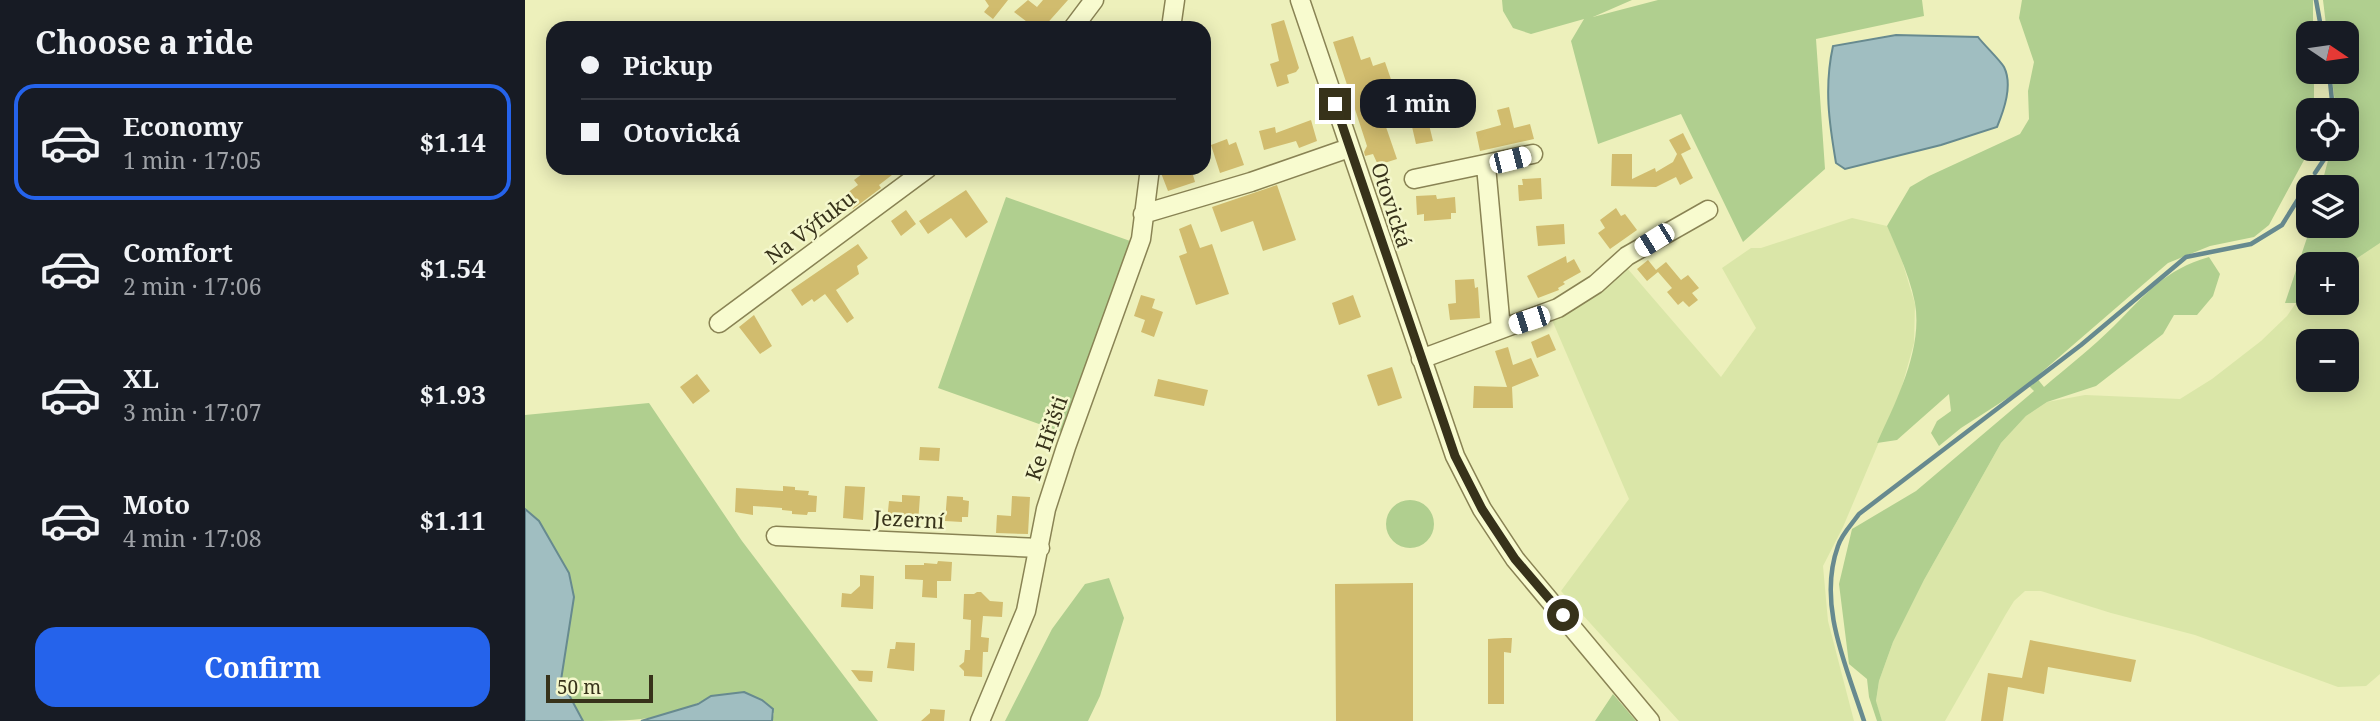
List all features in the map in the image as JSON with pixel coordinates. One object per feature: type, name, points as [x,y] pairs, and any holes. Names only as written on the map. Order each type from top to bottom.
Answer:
[{"type":"street","points":[[1078,21],[1094,0]]},
{"type":"street","points":[[1172,21],[1175,0]]},
{"type":"street","name":"Otovická","points":[[1300,0],[1455,456],[1482,509],[1515,559],[1650,721]]},
{"type":"street","points":[[1143,214],[1251,182],[1349,148]]},
{"type":"street","points":[[1414,179],[1533,154]]},
{"type":"street","points":[[1486,166],[1501,329]]},
{"type":"street","name":"Na Výfuku","points":[[719,323],[919,175]]},
{"type":"street","name":"Ke Hřišti","points":[[980,721],[1026,611],[1046,509],[1141,239],[1149,175]]},
{"type":"street","points":[[1421,359],[1558,308],[1596,284],[1627,257],[1708,210]]},
{"type":"street","name":"Jezerní","points":[[776,536],[1039,548]]},
{"type":"green space","points":[[1502,0],[1632,0],[1593,17],[1658,0],[1922,0],[1924,16],[1816,39],[1825,169],[1743,242],[1681,114],[1598,144],[1571,41],[1584,19],[1531,34],[1513,28],[1503,11]]},
{"type":"green space","points":[[2022,0],[2313,0],[2313,21],[2296,21],[2296,84],[2314,84],[2314,98],[2296,98],[2296,161],[2304,161],[2269,225],[2254,237],[2210,246],[2168,263],[2036,377],[2044,387],[2097,342],[2156,285],[2180,269],[2209,257],[2220,274],[2213,296],[2197,315],[2174,315],[2163,334],[2096,386],[2047,402],[2026,416],[2001,443],[1924,580],[1893,642],[1879,681],[1876,701],[1882,721],[1877,721],[1869,697],[1867,679],[1849,664],[1839,584],[1852,529],[1916,491],[2034,391],[2028,385],[1961,428],[1939,446],[1931,433],[1937,421],[1951,411],[1949,394],[1897,440],[1877,443],[1912,357],[1916,321],[1910,284],[1887,226],[1910,187],[2020,134],[2029,119],[2028,91],[2034,62],[2019,18]]},
{"type":"green space","points":[[2323,0],[2380,0],[2380,243],[2359,257],[2359,252],[2302,252],[2307,238],[2359,238],[2359,175],[2324,175],[2328,161],[2359,161],[2359,98],[2334,98],[2333,84],[2359,84],[2359,21],[2326,21]]},
{"type":"green space","points":[[1006,197],[1133,242],[1064,433],[938,388]]},
{"type":"green space","points":[[1852,218],[1887,226],[1900,254],[1915,304],[1914,343],[1901,390],[1843,527],[1823,566],[1828,621],[1854,721],[1679,721],[1561,591],[1629,499],[1552,320],[1586,302],[1627,268],[1721,377],[1756,328],[1722,268],[1751,248],[1761,248]]},
{"type":"green space","points":[[2380,243],[2380,674],[2366,686],[2338,687],[2195,635],[2041,591],[2025,591],[2014,601],[2006,614],[1945,721],[1882,721],[1876,702],[1879,681],[1893,642],[1924,580],[2001,443],[2026,416],[2047,402],[2085,395],[2180,399],[2212,379],[2261,341],[2287,316],[2296,303],[2296,315],[2359,315],[2359,257]]},
{"type":"green space","points":[[2296,270],[2296,303],[2285,303]]},
{"type":"green space","points":[[649,403],[742,541],[878,721],[772,721],[774,713],[711,696],[680,710],[649,718],[583,721],[561,680],[574,597],[539,521],[525,509],[525,415]]},
{"type":"green space","points":[[1410,500],[1427,507],[1434,524],[1427,541],[1410,548],[1393,541],[1386,524],[1393,507]]},
{"type":"green space","points":[[1109,578],[1124,618],[1100,696],[1088,721],[1005,721],[1052,629],[1085,584]]},
{"type":"green space","points":[[1613,694],[1636,721],[1595,721]]},
{"type":"water","points":[[1896,35],[1978,37],[2002,64],[2007,74],[2007,97],[2000,120],[1997,127],[1941,145],[1845,169],[1836,163],[1830,119],[1828,90],[1833,46]]},
{"type":"water","points":[[525,509],[539,521],[569,573],[574,597],[561,680],[583,721],[525,721]]},
{"type":"water","points":[[744,692],[762,700],[773,709],[772,721],[641,721],[698,704],[711,696]]},
{"type":"building","points":[[985,0],[1008,0],[993,19],[984,12],[989,6]]},
{"type":"building","points":[[1028,0],[1037,7],[1043,0],[1068,0],[1049,21],[1026,21],[1014,12]]},
{"type":"building","points":[[1284,20],[1299,68],[1287,75],[1289,83],[1277,87],[1270,64],[1279,61],[1271,24]]},
{"type":"building","points":[[1353,36],[1361,60],[1370,57],[1373,66],[1385,62],[1394,88],[1403,85],[1408,104],[1423,100],[1433,141],[1416,144],[1410,118],[1386,127],[1397,159],[1378,165],[1373,154],[1365,156],[1367,146],[1333,42]]},
{"type":"building","points":[[1509,107],[1514,128],[1530,124],[1534,139],[1480,151],[1476,132],[1501,125],[1497,110]]},
{"type":"building","points":[[1311,120],[1317,141],[1299,148],[1296,141],[1264,150],[1259,131],[1275,127],[1276,133]]},
{"type":"building","points":[[1683,133],[1691,149],[1681,154],[1693,178],[1680,185],[1676,177],[1656,187],[1611,186],[1612,154],[1632,154],[1632,179],[1655,168],[1656,172],[1673,162],[1677,154],[1669,140]]},
{"type":"building","points":[[1227,139],[1229,145],[1236,142],[1244,165],[1220,173],[1211,145]]},
{"type":"building","points":[[861,175],[892,175],[879,185],[881,188],[853,209],[843,196],[858,185],[854,180]]},
{"type":"building","points":[[1162,175],[1193,175],[1195,182],[1168,191]]},
{"type":"building","points":[[1541,178],[1542,199],[1519,201],[1518,185],[1523,185],[1522,179]]},
{"type":"building","points":[[1277,185],[1296,240],[1263,251],[1253,221],[1221,232],[1212,207]]},
{"type":"building","points":[[966,190],[988,222],[966,238],[951,218],[928,234],[919,221]]},
{"type":"building","points":[[1436,195],[1437,199],[1455,197],[1456,213],[1451,213],[1451,219],[1424,221],[1424,214],[1417,215],[1416,196]]},
{"type":"building","points":[[1616,208],[1621,216],[1625,214],[1637,230],[1610,249],[1598,233],[1605,228],[1600,220]]},
{"type":"building","points":[[906,210],[916,224],[901,236],[891,221]]},
{"type":"building","points":[[1191,224],[1200,248],[1212,244],[1229,294],[1196,305],[1179,256],[1187,253],[1179,229]]},
{"type":"building","points":[[1564,224],[1565,244],[1538,246],[1536,226]]},
{"type":"building","points":[[858,244],[868,258],[857,266],[859,274],[836,290],[854,318],[847,323],[825,294],[802,306],[791,290]]},
{"type":"building","points":[[1566,256],[1567,263],[1574,259],[1581,272],[1563,282],[1565,284],[1558,288],[1559,290],[1538,298],[1527,276]]},
{"type":"building","points":[[1648,260],[1656,270],[1666,262],[1681,280],[1688,275],[1699,288],[1692,293],[1698,300],[1689,307],[1683,301],[1678,305],[1667,292],[1672,288],[1658,272],[1647,281],[1637,269]]},
{"type":"building","points":[[1474,279],[1475,288],[1478,287],[1480,318],[1450,320],[1448,304],[1456,303],[1455,280]]},
{"type":"building","points":[[1141,295],[1155,299],[1152,308],[1163,312],[1154,337],[1141,332],[1145,320],[1134,316]]},
{"type":"building","points":[[1353,295],[1361,317],[1339,325],[1332,303]]},
{"type":"building","points":[[754,315],[772,346],[760,354],[739,327]]},
{"type":"building","points":[[1549,334],[1556,350],[1537,358],[1531,342]]},
{"type":"building","points":[[1508,347],[1513,365],[1531,358],[1539,376],[1512,387],[1513,408],[1473,408],[1474,386],[1507,387],[1495,351]]},
{"type":"building","points":[[1392,367],[1402,398],[1378,406],[1367,375]]},
{"type":"building","points":[[697,374],[710,391],[693,404],[680,387]]},
{"type":"building","points":[[1158,379],[1208,390],[1204,406],[1154,396]]},
{"type":"building","points":[[920,447],[940,448],[939,461],[919,460]]},
{"type":"building","points":[[783,486],[809,491],[808,495],[817,496],[816,512],[808,512],[807,515],[792,514],[792,511],[782,508],[753,506],[753,515],[735,512],[736,488],[783,491]]},
{"type":"building","points":[[845,486],[865,487],[863,520],[843,518]]},
{"type":"building","points":[[902,495],[920,496],[918,524],[887,521],[889,501],[902,502]]},
{"type":"building","points":[[947,496],[963,497],[963,500],[969,501],[968,517],[962,517],[962,522],[945,521]]},
{"type":"building","points":[[1012,496],[1030,497],[1028,534],[996,533],[997,515],[1011,516]]},
{"type":"building","points":[[938,561],[952,562],[951,581],[937,581],[937,598],[922,597],[923,580],[905,579],[905,565],[937,564]]},
{"type":"building","points":[[860,575],[874,576],[873,609],[841,607],[842,593],[851,594],[860,586]]},
{"type":"building","points":[[1413,583],[1413,721],[1336,721],[1335,584]]},
{"type":"building","points":[[981,592],[990,601],[1003,602],[1002,617],[983,616],[981,637],[989,638],[988,652],[983,652],[982,677],[964,676],[964,671],[959,666],[964,662],[965,650],[970,650],[971,620],[963,619],[964,594]]},
{"type":"building","points":[[1512,638],[1511,653],[1504,652],[1504,704],[1488,704],[1488,639]]},
{"type":"building","points":[[2030,640],[2136,660],[2131,682],[2048,667],[2044,694],[2008,687],[2003,721],[1981,721],[1988,673],[2022,678]]},
{"type":"building","points":[[896,642],[915,643],[914,671],[887,668],[890,649],[895,649]]},
{"type":"building","points":[[851,670],[873,671],[872,682],[859,681]]},
{"type":"building","points":[[930,709],[945,710],[944,721],[921,721],[930,713]]},
{"type":"waterway","points":[[2316,0],[2320,21]]},
{"type":"waterway","points":[[2330,84],[2332,98]]},
{"type":"waterway","points":[[2315,173],[2323,161]]},
{"type":"waterway","points":[[1864,721],[1836,634],[1831,590],[1832,568],[1839,542],[1859,514],[2081,345],[2186,257],[2251,244],[2282,225],[2296,203]]},
{"type":"route","points":[[1335,104],[1455,456],[1482,509],[1515,559],[1563,615]]}]
